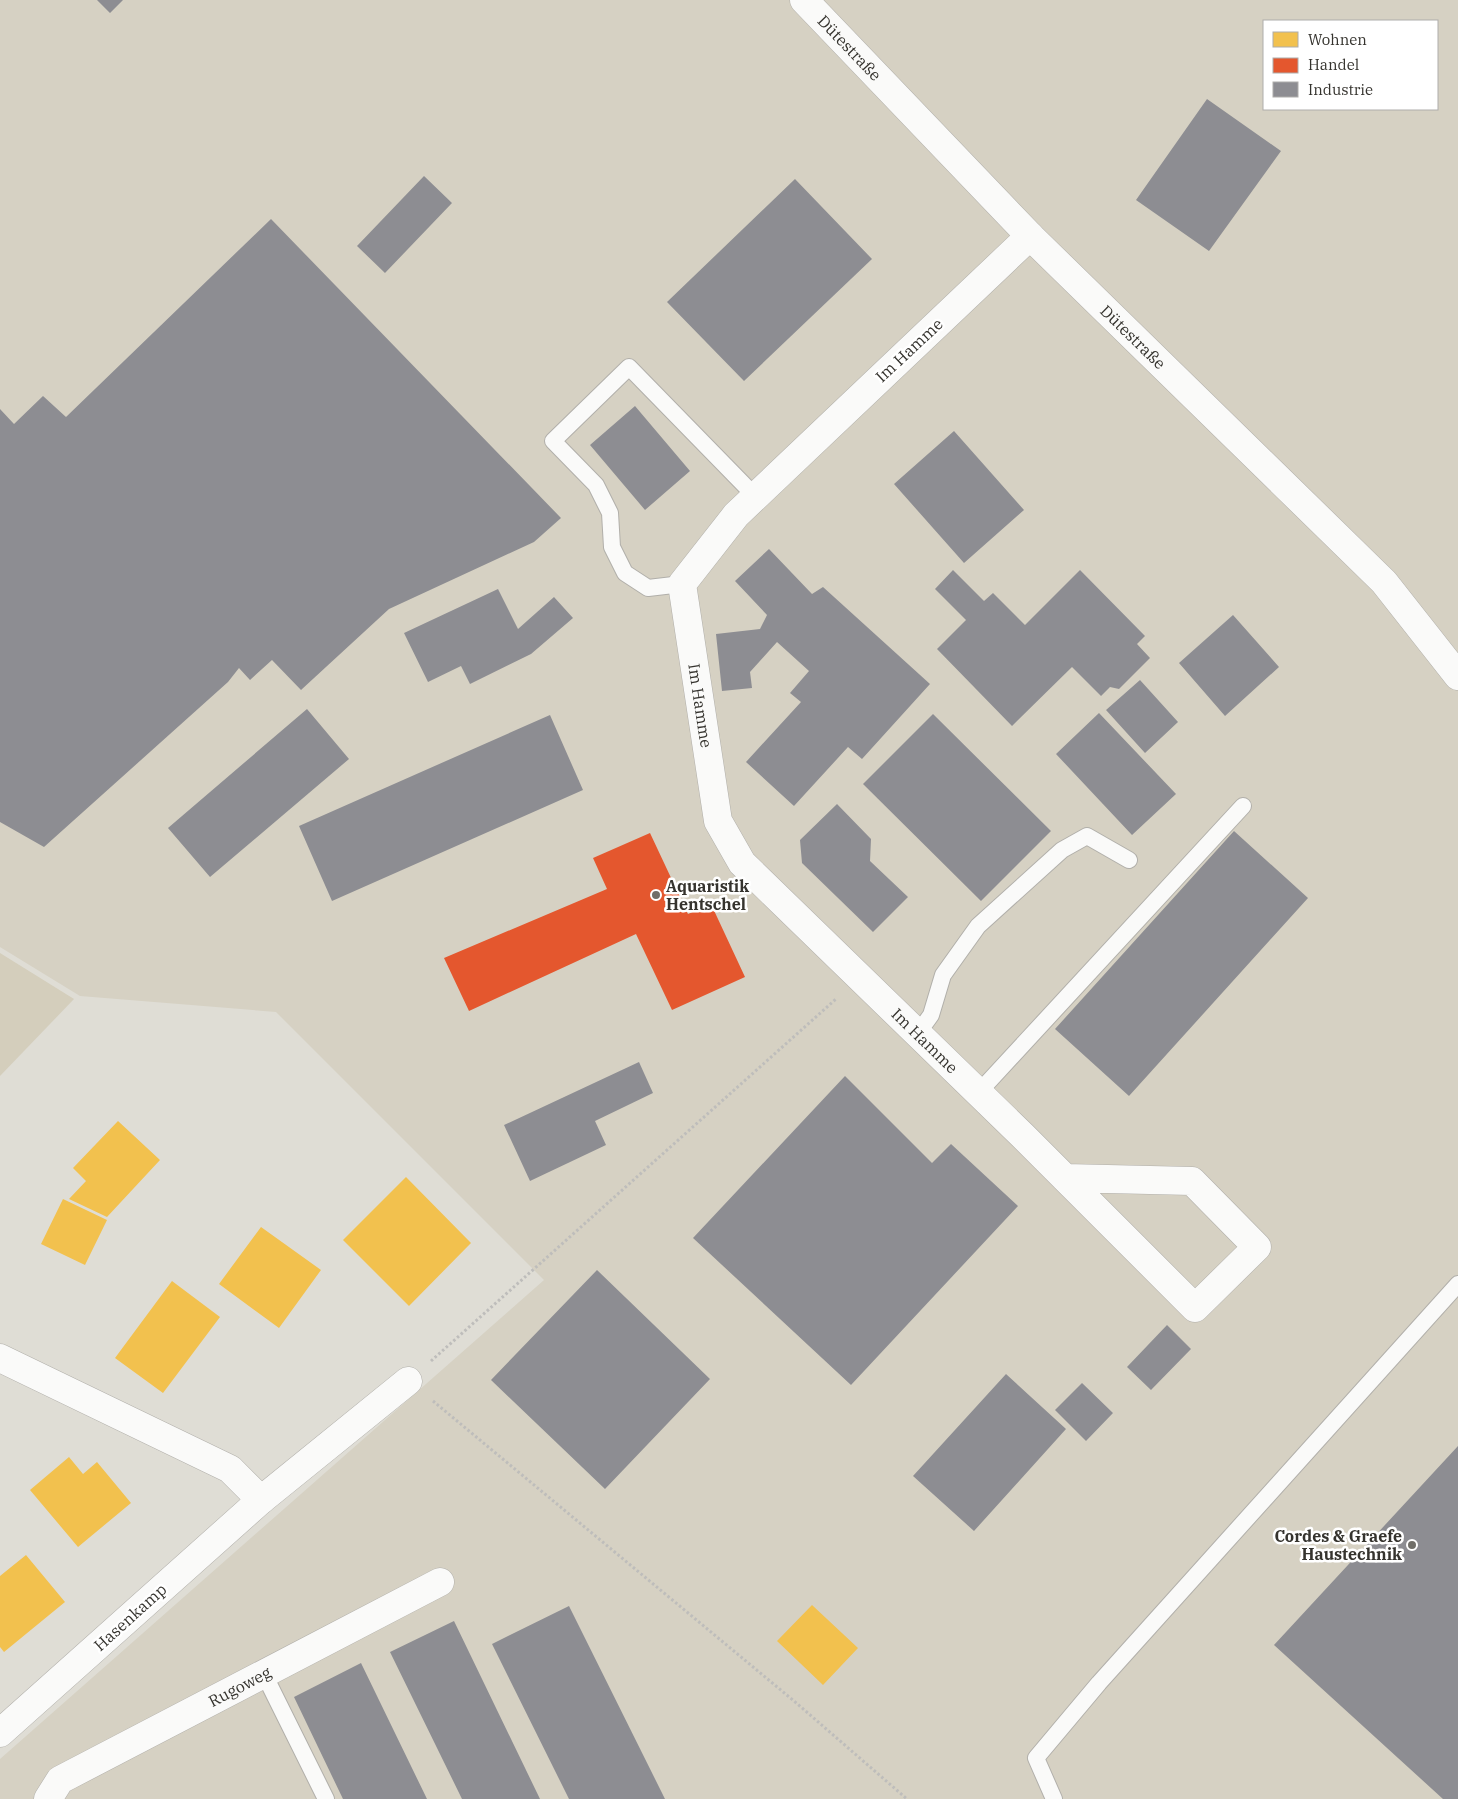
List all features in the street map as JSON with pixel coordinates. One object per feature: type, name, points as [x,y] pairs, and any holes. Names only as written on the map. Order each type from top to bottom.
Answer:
[{"type":"street","name":"Dütestraße","points":[[804,0],[1030,236],[1384,582],[1458,676]]},
{"type":"street","name":"Im Hamme","points":[[1030,236],[755,496],[736,515],[682,584],[718,821],[742,863],[979,1092],[1065,1178],[1195,1308],[1257,1247],[1192,1181],[1065,1178]]},
{"type":"street","points":[[0,1358],[230,1468],[261,1500]]},
{"type":"street","name":"Hasenkamp","points":[[0,1733],[261,1500],[408,1381]]},
{"type":"street","name":"Rugoweg","points":[[48,1799],[60,1780],[440,1582]]},
{"type":"lane","points":[[682,584],[648,588],[625,573],[612,547],[610,513],[596,485],[553,440],[629,367],[755,496]]},
{"type":"lane","points":[[979,1092],[1243,806]]},
{"type":"lane","points":[[918,1033],[931,1015],[944,976],[978,926],[1062,850],[1086,836],[1128,860]]},
{"type":"lane","points":[[1054,1799],[1036,1758],[1105,1676],[1458,1284]]},
{"type":"lane","points":[[264,1674],[326,1799]]},
{"type":"path","points":[[861,977],[408,1381],[794,1701],[907,1799]]},
{"type":"shaded area","points":[[0,0],[1458,0],[1458,1799],[0,1799],[0,1759],[544,1280],[276,1012],[80,996],[0,947]]},
{"type":"shaded area","points":[[0,953],[74,999],[0,1076]]},
{"type":"building: Wohnen","points":[[118,1121],[160,1160],[107,1217],[69,1199],[86,1181],[73,1168]]},
{"type":"building: Wohnen","points":[[406,1177],[471,1243],[409,1306],[343,1240]]},
{"type":"building: Wohnen","points":[[63,1199],[107,1220],[85,1265],[41,1244]]},
{"type":"building: Wohnen","points":[[261,1227],[321,1270],[279,1328],[219,1284]]},
{"type":"building: Wohnen","points":[[172,1281],[220,1317],[163,1393],[115,1358]]},
{"type":"building: Wohnen","points":[[69,1457],[83,1474],[97,1462],[131,1503],[78,1547],[30,1490]]},
{"type":"building: Wohnen","points":[[26,1555],[65,1602],[4,1652],[0,1647],[0,1576]]},
{"type":"building: Wohnen","points":[[812,1605],[858,1648],[823,1685],[777,1641]]},
{"type":"building: Handel","points":[[650,833],[688,914],[711,904],[745,977],[672,1010],[636,934],[469,1011],[444,958],[607,889],[593,858]]},
{"type":"building: Industrie","points":[[97,0],[123,0],[110,13]]},
{"type":"building: Industrie","points":[[1207,99],[1281,151],[1209,251],[1136,200]]},
{"type":"building: Industrie","points":[[424,176],[452,203],[385,273],[357,246]]},
{"type":"building: Industrie","points":[[795,179],[872,259],[744,381],[667,302]]},
{"type":"building: Industrie","points":[[271,219],[561,518],[534,542],[389,609],[301,690],[272,660],[250,680],[239,668],[228,682],[44,847],[0,822],[0,409],[14,424],[43,396],[66,417]]},
{"type":"building: Industrie","points":[[635,406],[690,471],[645,510],[590,445]]},
{"type":"building: Industrie","points":[[954,431],[1024,510],[964,563],[894,484]]},
{"type":"building: Industrie","points":[[769,549],[812,594],[823,587],[930,684],[862,759],[848,747],[794,806],[746,762],[801,702],[790,693],[809,671],[777,642],[750,672],[752,688],[722,691],[716,634],[760,629],[767,615],[735,581]]},
{"type":"building: Industrie","points":[[953,570],[984,601],[993,593],[1025,625],[1080,570],[1145,636],[1137,644],[1150,658],[1119,689],[1110,687],[1101,696],[1072,667],[1012,726],[937,649],[966,620],[935,589]]},
{"type":"building: Industrie","points":[[498,589],[518,629],[554,597],[573,618],[531,654],[470,684],[461,666],[428,682],[404,633]]},
{"type":"building: Industrie","points":[[1233,615],[1279,667],[1225,716],[1179,663]]},
{"type":"building: Industrie","points":[[1140,680],[1178,722],[1145,753],[1106,710]]},
{"type":"building: Industrie","points":[[307,709],[349,759],[210,877],[168,828]]},
{"type":"building: Industrie","points":[[1099,713],[1176,794],[1132,835],[1056,754]]},
{"type":"building: Industrie","points":[[933,714],[1051,831],[981,901],[863,784]]},
{"type":"building: Industrie","points":[[550,715],[583,790],[332,901],[299,826]]},
{"type":"building: Industrie","points":[[837,804],[871,839],[870,861],[908,897],[873,932],[802,863],[800,840]]},
{"type":"building: Industrie","points":[[1234,831],[1308,898],[1129,1096],[1055,1029]]},
{"type":"building: Industrie","points":[[639,1062],[653,1093],[595,1121],[606,1145],[530,1181],[504,1125]]},
{"type":"building: Industrie","points":[[845,1076],[932,1163],[951,1144],[1018,1206],[851,1385],[693,1238]]},
{"type":"building: Industrie","points":[[597,1270],[710,1379],[605,1489],[491,1380]]},
{"type":"building: Industrie","points":[[1167,1325],[1191,1349],[1151,1390],[1127,1367]]},
{"type":"building: Industrie","points":[[1006,1374],[1066,1429],[974,1531],[913,1476]]},
{"type":"building: Industrie","points":[[1082,1383],[1113,1413],[1086,1441],[1055,1410]]},
{"type":"building: Industrie","name":"Cordes & Graefe Haustechnik","points":[[1458,1446],[1458,1799],[1443,1799],[1274,1645]]},
{"type":"building: Industrie","points":[[569,1606],[665,1799],[569,1799],[492,1644]]},
{"type":"building: Industrie","points":[[454,1621],[540,1799],[462,1799],[390,1652]]},
{"type":"building: Industrie","points":[[361,1663],[427,1799],[343,1799],[294,1697]]},
{"type":"place","name":"Aquaristik Hentschel","points":[[656,895]]},
{"type":"place","name":"Cordes & Graefe Haustechnik","points":[[1412,1545]]}]
